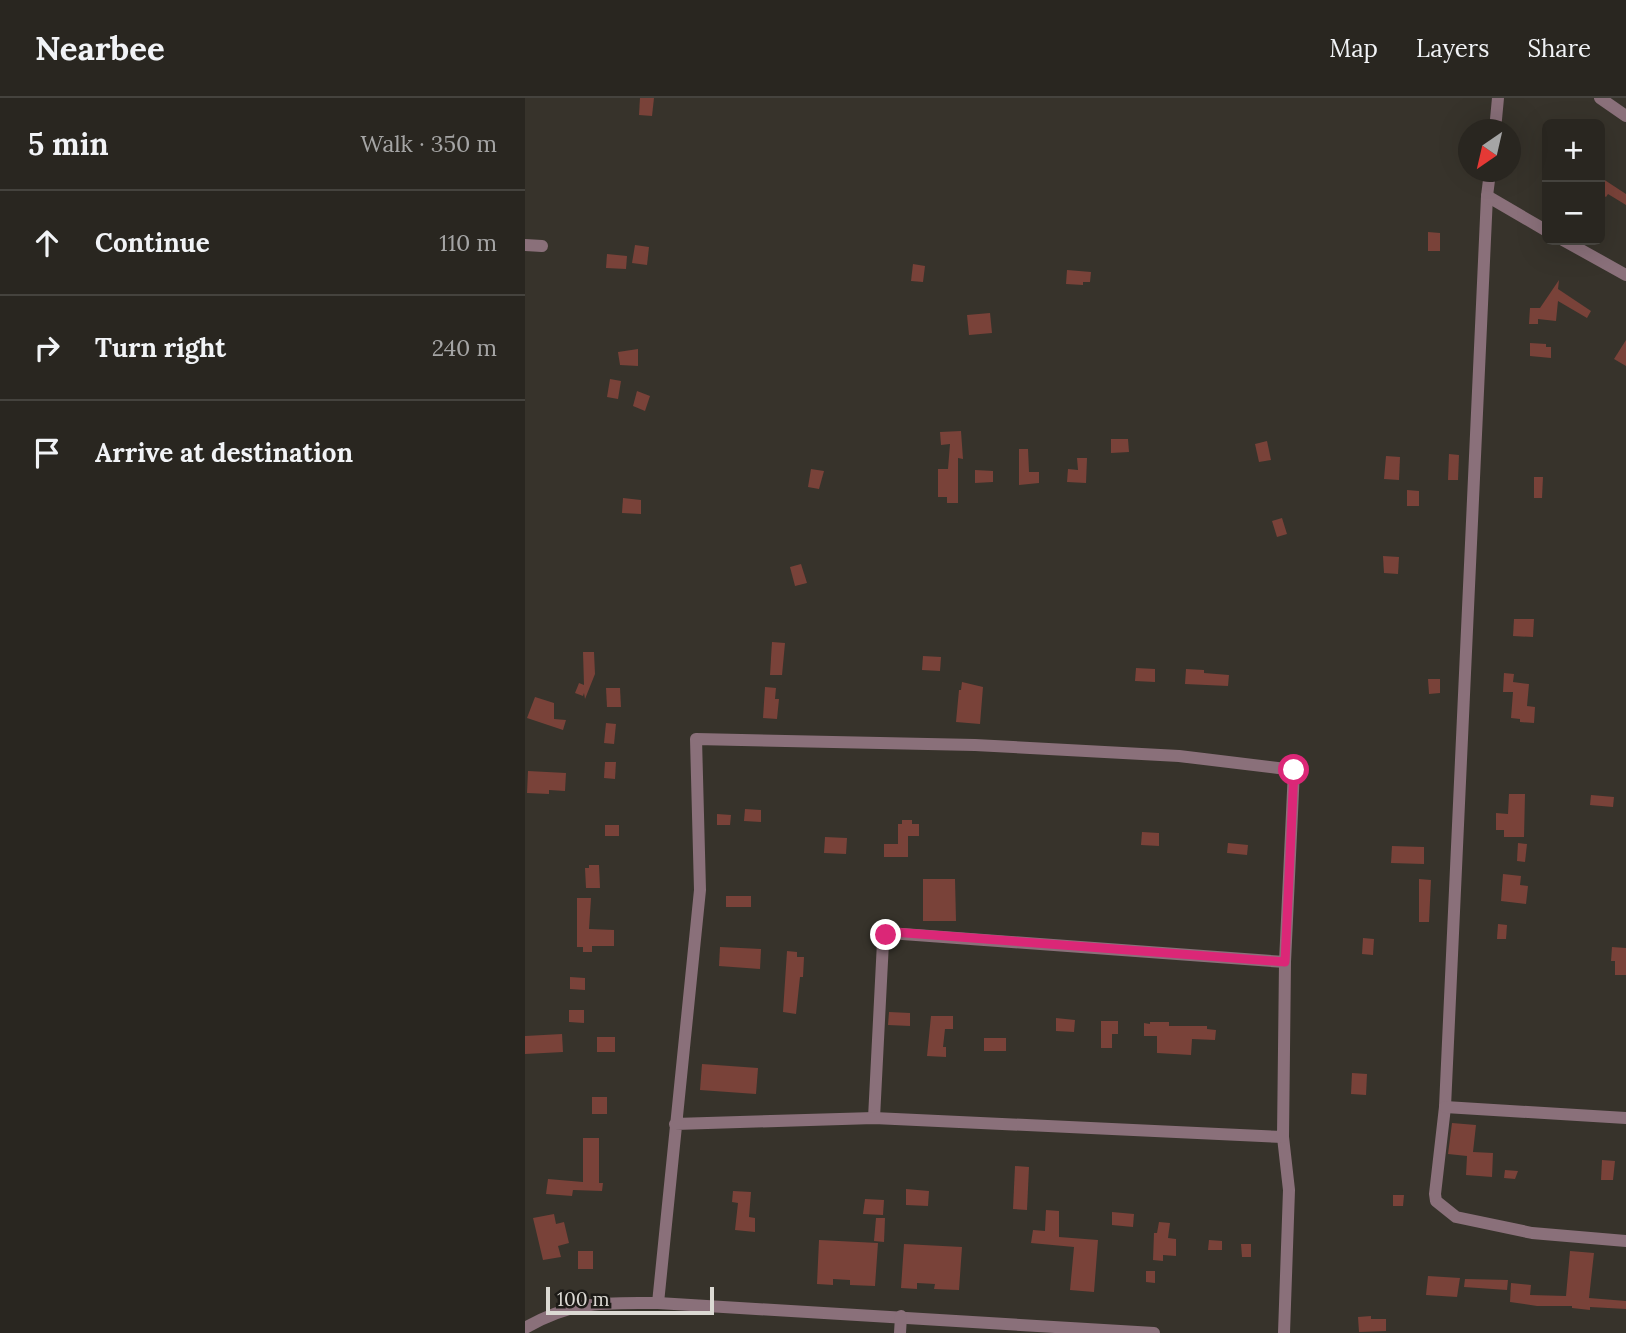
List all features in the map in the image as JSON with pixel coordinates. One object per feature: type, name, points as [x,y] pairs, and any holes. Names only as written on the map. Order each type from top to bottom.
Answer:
[{"type":"street","points":[[1496,119],[1499,98]]},
{"type":"street","points":[[1600,98],[1626,116]]},
{"type":"street","points":[[1489,182],[1445,1107],[1435,1194],[1436,1201],[1455,1217],[1532,1233],[1626,1241]]},
{"type":"street","points":[[1487,196],[1542,228]]},
{"type":"street","points":[[525,244],[542,246]]},
{"type":"street","points":[[1572,245],[1626,275]]},
{"type":"street","points":[[658,1303],[700,890],[697,739],[975,745],[1179,756],[1294,770],[1285,962],[1283,1138],[1289,1189],[1284,1333]]},
{"type":"street","points":[[874,1118],[883,942],[889,933],[1285,962]]},
{"type":"street","points":[[1445,1107],[1626,1118]]},
{"type":"street","points":[[675,1124],[874,1118],[1283,1138]]},
{"type":"street","points":[[525,1328],[560,1310],[581,1305],[658,1303],[1154,1333]]},
{"type":"street","points":[[900,1333],[901,1316]]},
{"type":"building","points":[[640,98],[654,98],[652,116],[639,115]]},
{"type":"building","points":[[1605,180],[1626,194],[1626,205],[1608,194],[1606,197]]},
{"type":"building","points":[[1428,232],[1440,233],[1440,251],[1428,251]]},
{"type":"building","points":[[635,245],[649,247],[647,265],[632,263]]},
{"type":"building","points":[[607,254],[627,256],[626,269],[606,268]]},
{"type":"building","points":[[913,264],[925,266],[923,282],[911,281]]},
{"type":"building","points":[[1067,270],[1091,272],[1090,282],[1083,282],[1083,285],[1066,284]]},
{"type":"building","points":[[1559,280],[1558,289],[1591,311],[1587,318],[1558,301],[1556,321],[1538,319],[1538,324],[1529,324],[1530,308],[1540,308]]},
{"type":"building","points":[[990,313],[992,333],[969,335],[967,315]]},
{"type":"building","points":[[1626,340],[1626,366],[1614,359]]},
{"type":"building","points":[[1530,343],[1551,347],[1551,358],[1530,356]]},
{"type":"building","points":[[638,349],[638,366],[620,365],[618,352]]},
{"type":"building","points":[[610,379],[621,381],[618,399],[607,397]]},
{"type":"building","points":[[637,391],[650,396],[645,411],[633,406]]},
{"type":"building","points":[[961,431],[963,459],[958,458],[958,503],[947,503],[947,497],[938,497],[938,469],[948,469],[950,444],[941,445],[940,432]]},
{"type":"building","points":[[1111,439],[1128,439],[1129,452],[1111,453]]},
{"type":"building","points":[[1267,441],[1271,460],[1259,462],[1255,444]]},
{"type":"building","points":[[1019,449],[1028,449],[1029,472],[1039,472],[1039,483],[1019,485]]},
{"type":"building","points":[[1449,454],[1459,455],[1458,480],[1448,480]]},
{"type":"building","points":[[1386,456],[1400,457],[1399,480],[1384,479]]},
{"type":"building","points":[[1077,458],[1087,458],[1086,483],[1067,482],[1068,469],[1078,470]]},
{"type":"building","points":[[811,469],[824,471],[819,489],[808,487]]},
{"type":"building","points":[[975,470],[993,471],[993,482],[975,483]]},
{"type":"building","points":[[1534,477],[1543,477],[1542,498],[1534,498]]},
{"type":"building","points":[[1407,490],[1419,491],[1419,506],[1407,506]]},
{"type":"building","points":[[623,498],[641,500],[641,514],[622,513]]},
{"type":"building","points":[[1282,518],[1287,534],[1277,537],[1272,521]]},
{"type":"building","points":[[1383,556],[1399,557],[1398,574],[1384,573]]},
{"type":"building","points":[[801,564],[807,583],[795,586],[790,567]]},
{"type":"building","points":[[1514,619],[1534,619],[1533,637],[1513,636]]},
{"type":"building","points":[[772,642],[785,643],[782,675],[770,675]]},
{"type":"building","points":[[583,652],[594,652],[595,674],[585,699],[584,693],[583,696],[575,693],[579,683],[584,685]]},
{"type":"building","points":[[923,656],[941,657],[940,671],[922,670]]},
{"type":"building","points":[[1136,668],[1155,669],[1155,682],[1135,681]]},
{"type":"building","points":[[1186,669],[1229,675],[1228,686],[1185,684]]},
{"type":"building","points":[[1504,673],[1514,674],[1513,682],[1529,684],[1527,706],[1535,707],[1534,723],[1511,718],[1513,692],[1503,692]]},
{"type":"building","points":[[1428,679],[1440,679],[1440,693],[1429,694]]},
{"type":"building","points":[[962,682],[983,687],[980,724],[956,722]]},
{"type":"building","points":[[765,687],[776,688],[775,699],[779,699],[777,719],[763,718]]},
{"type":"building","points":[[606,688],[620,688],[621,707],[607,707]]},
{"type":"building","points":[[535,697],[554,703],[554,719],[566,720],[563,730],[527,718]]},
{"type":"building","points":[[606,723],[616,724],[614,744],[604,743]]},
{"type":"building","points":[[605,762],[616,762],[615,779],[604,778]]},
{"type":"building","points":[[528,771],[566,773],[565,791],[549,790],[549,794],[527,793]]},
{"type":"building","points":[[1509,794],[1525,794],[1524,837],[1504,837],[1504,830],[1496,830],[1496,813],[1508,814]]},
{"type":"building","points":[[1591,795],[1614,797],[1613,807],[1590,805]]},
{"type":"building","points":[[745,809],[761,810],[761,822],[744,821]]},
{"type":"building","points":[[717,814],[731,815],[730,825],[717,825]]},
{"type":"building","points":[[902,820],[912,820],[912,824],[919,824],[919,836],[908,836],[908,857],[884,857],[884,844],[898,844],[898,824],[902,824]]},
{"type":"building","points":[[605,825],[619,825],[619,836],[605,836]]},
{"type":"building","points":[[1142,832],[1159,833],[1159,846],[1141,845]]},
{"type":"building","points":[[825,837],[847,838],[846,854],[824,853]]},
{"type":"building","points":[[1228,843],[1248,845],[1247,855],[1227,853]]},
{"type":"building","points":[[1518,843],[1527,844],[1525,862],[1517,861]]},
{"type":"building","points":[[1392,846],[1424,847],[1424,864],[1391,863]]},
{"type":"building","points":[[589,865],[599,865],[600,888],[586,888],[585,868],[589,868]]},
{"type":"building","points":[[1503,874],[1521,876],[1520,885],[1528,886],[1526,904],[1501,901]]},
{"type":"building","points":[[923,879],[955,879],[956,921],[923,921]]},
{"type":"building","points":[[1419,879],[1431,880],[1429,922],[1419,922]]},
{"type":"building","points":[[726,896],[751,896],[751,907],[726,907]]},
{"type":"building","points":[[577,898],[591,898],[589,929],[614,930],[614,946],[592,946],[592,952],[583,952],[583,947],[577,947]]},
{"type":"building","points":[[1498,924],[1507,925],[1506,939],[1497,939]]},
{"type":"building","points":[[1363,938],[1374,939],[1373,955],[1362,954]]},
{"type":"building","points":[[720,947],[761,949],[760,969],[719,966]]},
{"type":"building","points":[[1612,947],[1626,948],[1626,975],[1615,975],[1615,961],[1611,961]]},
{"type":"building","points":[[787,951],[797,952],[797,957],[804,957],[796,1014],[783,1012]]},
{"type":"building","points":[[570,977],[585,978],[585,990],[570,989]]},
{"type":"building","points":[[569,1010],[584,1010],[584,1023],[569,1022]]},
{"type":"building","points":[[889,1012],[910,1013],[910,1026],[888,1025]]},
{"type":"building","points":[[931,1016],[953,1016],[953,1029],[945,1029],[943,1047],[946,1047],[946,1057],[927,1056]]},
{"type":"building","points":[[1056,1018],[1075,1020],[1074,1032],[1056,1031]]},
{"type":"building","points":[[1101,1021],[1118,1021],[1118,1034],[1112,1034],[1112,1048],[1101,1048]]},
{"type":"building","points":[[1169,1022],[1169,1026],[1207,1026],[1207,1029],[1216,1030],[1215,1040],[1192,1039],[1191,1055],[1157,1053],[1157,1036],[1144,1036],[1144,1023]]},
{"type":"building","points":[[562,1034],[563,1052],[525,1054],[525,1036]]},
{"type":"building","points":[[597,1037],[615,1037],[615,1052],[597,1052]]},
{"type":"building","points":[[984,1038],[1006,1038],[1006,1051],[984,1051]]},
{"type":"building","points":[[702,1064],[758,1068],[756,1094],[700,1090]]},
{"type":"building","points":[[1352,1073],[1367,1074],[1366,1095],[1351,1094]]},
{"type":"building","points":[[592,1097],[607,1097],[607,1114],[592,1114]]},
{"type":"building","points":[[1452,1123],[1476,1125],[1473,1152],[1493,1153],[1492,1177],[1466,1175],[1467,1156],[1448,1154]]},
{"type":"building","points":[[583,1138],[599,1138],[599,1183],[603,1183],[602,1191],[573,1190],[572,1196],[546,1194],[548,1179],[583,1182]]},
{"type":"building","points":[[1602,1160],[1615,1161],[1613,1180],[1601,1180]]},
{"type":"building","points":[[1015,1166],[1029,1167],[1027,1210],[1013,1209]]},
{"type":"building","points":[[1505,1170],[1518,1171],[1515,1179],[1504,1178]]},
{"type":"building","points":[[906,1189],[929,1191],[928,1206],[906,1205]]},
{"type":"building","points":[[733,1191],[751,1192],[749,1217],[755,1218],[755,1232],[735,1230],[738,1203],[732,1202]]},
{"type":"building","points":[[1393,1195],[1404,1195],[1403,1206],[1393,1206]]},
{"type":"building","points":[[865,1199],[884,1200],[883,1215],[863,1214]]},
{"type":"building","points":[[1046,1210],[1059,1211],[1059,1237],[1098,1240],[1094,1292],[1070,1290],[1074,1247],[1031,1243],[1033,1230],[1045,1231]]},
{"type":"building","points":[[1112,1212],[1134,1214],[1133,1227],[1112,1225]]},
{"type":"building","points":[[554,1214],[556,1224],[564,1222],[569,1243],[558,1246],[561,1257],[543,1260],[533,1218]]},
{"type":"building","points":[[876,1218],[885,1218],[884,1242],[874,1241]]},
{"type":"building","points":[[1159,1222],[1170,1223],[1168,1238],[1176,1239],[1176,1256],[1163,1255],[1163,1261],[1153,1260],[1154,1233],[1157,1233]]},
{"type":"building","points":[[819,1240],[878,1243],[875,1286],[850,1285],[850,1280],[833,1279],[833,1285],[817,1284]]},
{"type":"building","points":[[1209,1240],[1222,1241],[1222,1250],[1208,1250]]},
{"type":"building","points":[[904,1244],[962,1247],[959,1290],[934,1289],[935,1284],[917,1283],[917,1289],[901,1288]]},
{"type":"building","points":[[1241,1244],[1251,1244],[1251,1257],[1242,1257]]},
{"type":"building","points":[[578,1251],[593,1251],[593,1269],[578,1269]]},
{"type":"building","points":[[1570,1251],[1594,1253],[1589,1298],[1626,1301],[1626,1309],[1590,1307],[1590,1310],[1572,1306],[1537,1306],[1510,1302],[1511,1283],[1531,1285],[1530,1295],[1566,1296]]},
{"type":"building","points":[[1146,1271],[1155,1271],[1155,1283],[1146,1282]]},
{"type":"building","points":[[1428,1276],[1460,1278],[1457,1297],[1426,1295]]},
{"type":"building","points":[[1465,1279],[1508,1280],[1507,1290],[1464,1287]]},
{"type":"building","points":[[1371,1316],[1371,1319],[1386,1319],[1386,1331],[1359,1332],[1358,1317]]},
{"type":"route","points":[[886,935],[893,932],[1285,962],[1294,770]]}]
